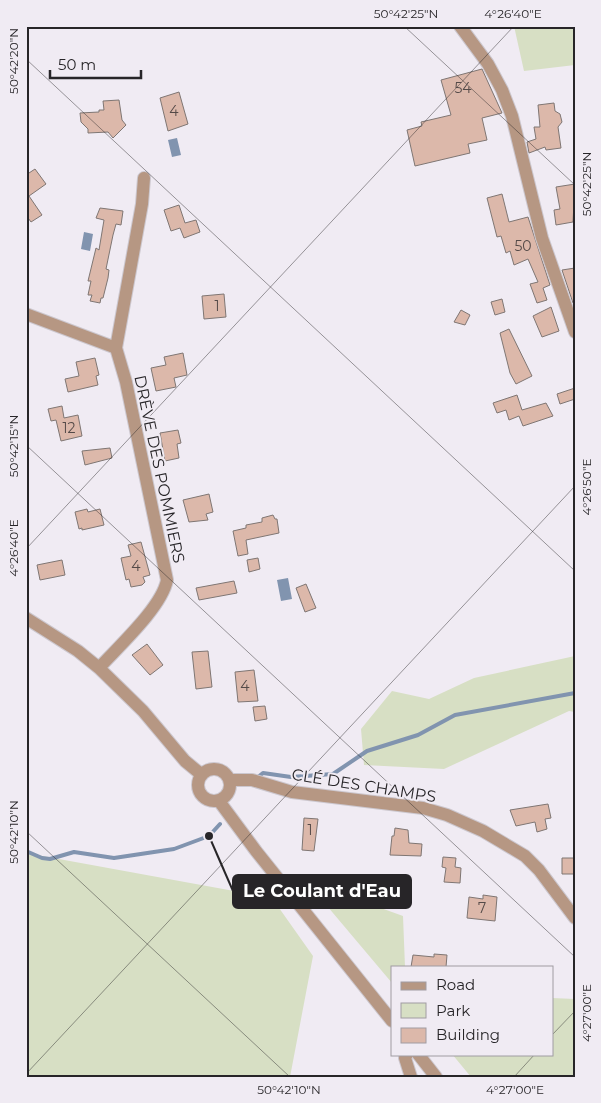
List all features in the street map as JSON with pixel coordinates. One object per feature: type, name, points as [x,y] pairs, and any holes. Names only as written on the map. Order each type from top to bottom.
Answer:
[{"type":"street","points":[[460,26],[488,64],[502,90],[512,116],[537,220],[575,332]]},
{"type":"street","points":[[26,314],[116,348],[142,204],[144,178]]},
{"type":"street","name":"DRÈVE DES POMMIERS","points":[[99,668],[161,597],[166,580],[126,382],[116,348]]},
{"type":"street","points":[[26,618],[78,651],[99,668],[142,711],[185,762],[202,775]]},
{"type":"street","points":[[219,801],[228,792],[229,780],[224,773],[217,770],[208,770],[198,781],[200,794],[206,799],[219,801],[391,1021]]},
{"type":"street","name":"CLÉ DES CHAMPS","points":[[229,780],[252,780],[292,792],[422,808],[447,815],[483,831],[525,856],[540,870],[575,918]]},
{"type":"street","points":[[406,1056],[411,1077]]},
{"type":"street","points":[[420,1056],[436,1077]]},
{"type":"green space","points":[[514,26],[575,26],[575,65],[524,71]]},
{"type":"green space","points":[[575,656],[575,712],[569,711],[444,769],[364,765],[361,729],[392,691],[429,699],[474,678]]},
{"type":"green space","points":[[26,853],[272,898],[313,956],[290,1077],[26,1077]]},
{"type":"green space","points":[[306,881],[403,916],[405,966],[391,966],[391,982]]},
{"type":"green space","points":[[554,998],[575,999],[575,1077],[471,1077],[454,1056],[554,1056]]},
{"type":"water","points":[[177,138],[181,155],[172,157],[168,140]]},
{"type":"water","points":[[84,232],[93,234],[90,251],[81,249]]},
{"type":"water","points":[[288,578],[292,599],[281,601],[277,580]]},
{"type":"building","points":[[482,69],[502,113],[482,118],[487,140],[468,144],[470,153],[415,166],[407,130],[422,126],[421,122],[451,115],[441,80]]},
{"type":"building","points":[[179,92],[188,124],[168,131],[160,98]]},
{"type":"building","points":[[119,100],[122,120],[126,125],[113,138],[108,132],[88,133],[88,129],[81,122],[80,113],[99,112],[99,110],[104,110],[103,101]]},
{"type":"building","points":[[554,103],[555,111],[560,114],[562,122],[558,127],[561,148],[546,150],[545,147],[529,153],[527,142],[536,139],[534,127],[540,127],[538,105]]},
{"type":"building","points":[[35,169],[46,184],[29,196],[42,215],[31,222],[26,215],[26,175]]},
{"type":"building","points":[[575,184],[573,222],[556,225],[554,210],[560,209],[556,187]]},
{"type":"building","points":[[502,194],[509,222],[528,217],[550,285],[543,288],[547,300],[537,303],[530,284],[538,282],[528,259],[514,265],[510,251],[506,253],[501,236],[497,237],[487,198]]},
{"type":"building","points":[[179,205],[185,223],[196,220],[200,232],[184,238],[180,228],[171,231],[164,210]]},
{"type":"building","points":[[100,208],[123,211],[121,225],[116,224],[113,235],[106,269],[109,270],[108,278],[100,303],[90,301],[92,295],[88,295],[91,281],[88,281],[96,248],[99,250],[104,220],[96,218]]},
{"type":"building","points":[[575,268],[575,303],[573,303],[562,270]]},
{"type":"building","points":[[224,294],[226,317],[204,319],[202,296]]},
{"type":"building","points":[[502,299],[505,312],[495,315],[491,302]]},
{"type":"building","points":[[551,307],[559,331],[542,337],[533,316]]},
{"type":"building","points":[[461,310],[470,315],[465,325],[454,322]]},
{"type":"building","points":[[509,329],[532,376],[516,384],[510,373],[500,333]]},
{"type":"building","points":[[183,353],[187,375],[174,378],[176,387],[156,391],[151,368],[166,365],[164,357]]},
{"type":"building","points":[[95,358],[99,375],[96,376],[98,385],[68,392],[65,379],[79,376],[76,362]]},
{"type":"building","points":[[575,388],[575,399],[560,404],[557,394]]},
{"type":"building","points":[[517,395],[522,410],[546,403],[553,416],[523,426],[519,416],[509,420],[506,410],[497,413],[493,403]]},
{"type":"building","points":[[62,406],[64,418],[78,415],[82,436],[61,441],[56,420],[51,421],[48,409]]},
{"type":"building","points":[[178,430],[181,443],[177,444],[179,458],[165,461],[160,433]]},
{"type":"building","points":[[110,448],[112,458],[85,465],[82,451]]},
{"type":"building","points":[[209,494],[213,512],[206,514],[208,520],[189,522],[183,500]]},
{"type":"building","points":[[87,509],[88,512],[100,509],[104,525],[79,529],[75,512]]},
{"type":"building","points":[[273,515],[277,519],[279,533],[246,540],[248,554],[238,556],[233,531],[246,528],[246,525],[262,522],[262,518]]},
{"type":"building","points":[[141,542],[150,575],[143,577],[145,582],[142,585],[131,587],[129,579],[126,580],[121,558],[131,556],[128,545]]},
{"type":"building","points":[[258,558],[260,569],[249,572],[247,560]]},
{"type":"building","points":[[62,560],[65,575],[40,580],[37,565]]},
{"type":"building","points":[[234,581],[237,593],[199,600],[196,588]]},
{"type":"building","points":[[306,584],[316,608],[305,612],[296,588]]},
{"type":"building","points":[[147,644],[163,665],[150,675],[132,655]]},
{"type":"building","points":[[208,651],[212,687],[196,689],[192,652]]},
{"type":"building","points":[[254,670],[258,701],[238,702],[235,672]]},
{"type":"building","points":[[265,706],[267,719],[255,721],[253,707]]},
{"type":"building","points":[[548,804],[551,818],[545,819],[547,829],[537,832],[535,822],[516,826],[510,810]]},
{"type":"building","points":[[304,818],[318,819],[314,851],[302,850]]},
{"type":"building","points":[[395,828],[408,830],[409,843],[422,844],[421,856],[390,855]]},
{"type":"building","points":[[443,857],[456,858],[455,867],[461,868],[460,883],[444,882],[446,868],[442,867]]},
{"type":"building","points":[[562,858],[575,858],[575,874],[562,874]]},
{"type":"building","points":[[483,895],[497,897],[495,921],[467,918],[469,897],[483,899]]},
{"type":"building","points":[[434,954],[447,955],[446,966],[411,966],[413,955],[434,957]]},
{"type":"waterway","points":[[258,777],[263,773],[291,777],[333,774],[367,751],[418,735],[455,715],[575,693]]},
{"type":"waterway","points":[[26,851],[42,858],[50,859],[74,852],[114,858],[174,849],[209,836],[220,824]]},
{"type":"place","name":"Le Coulant d'Eau","points":[[209,836]]}]
